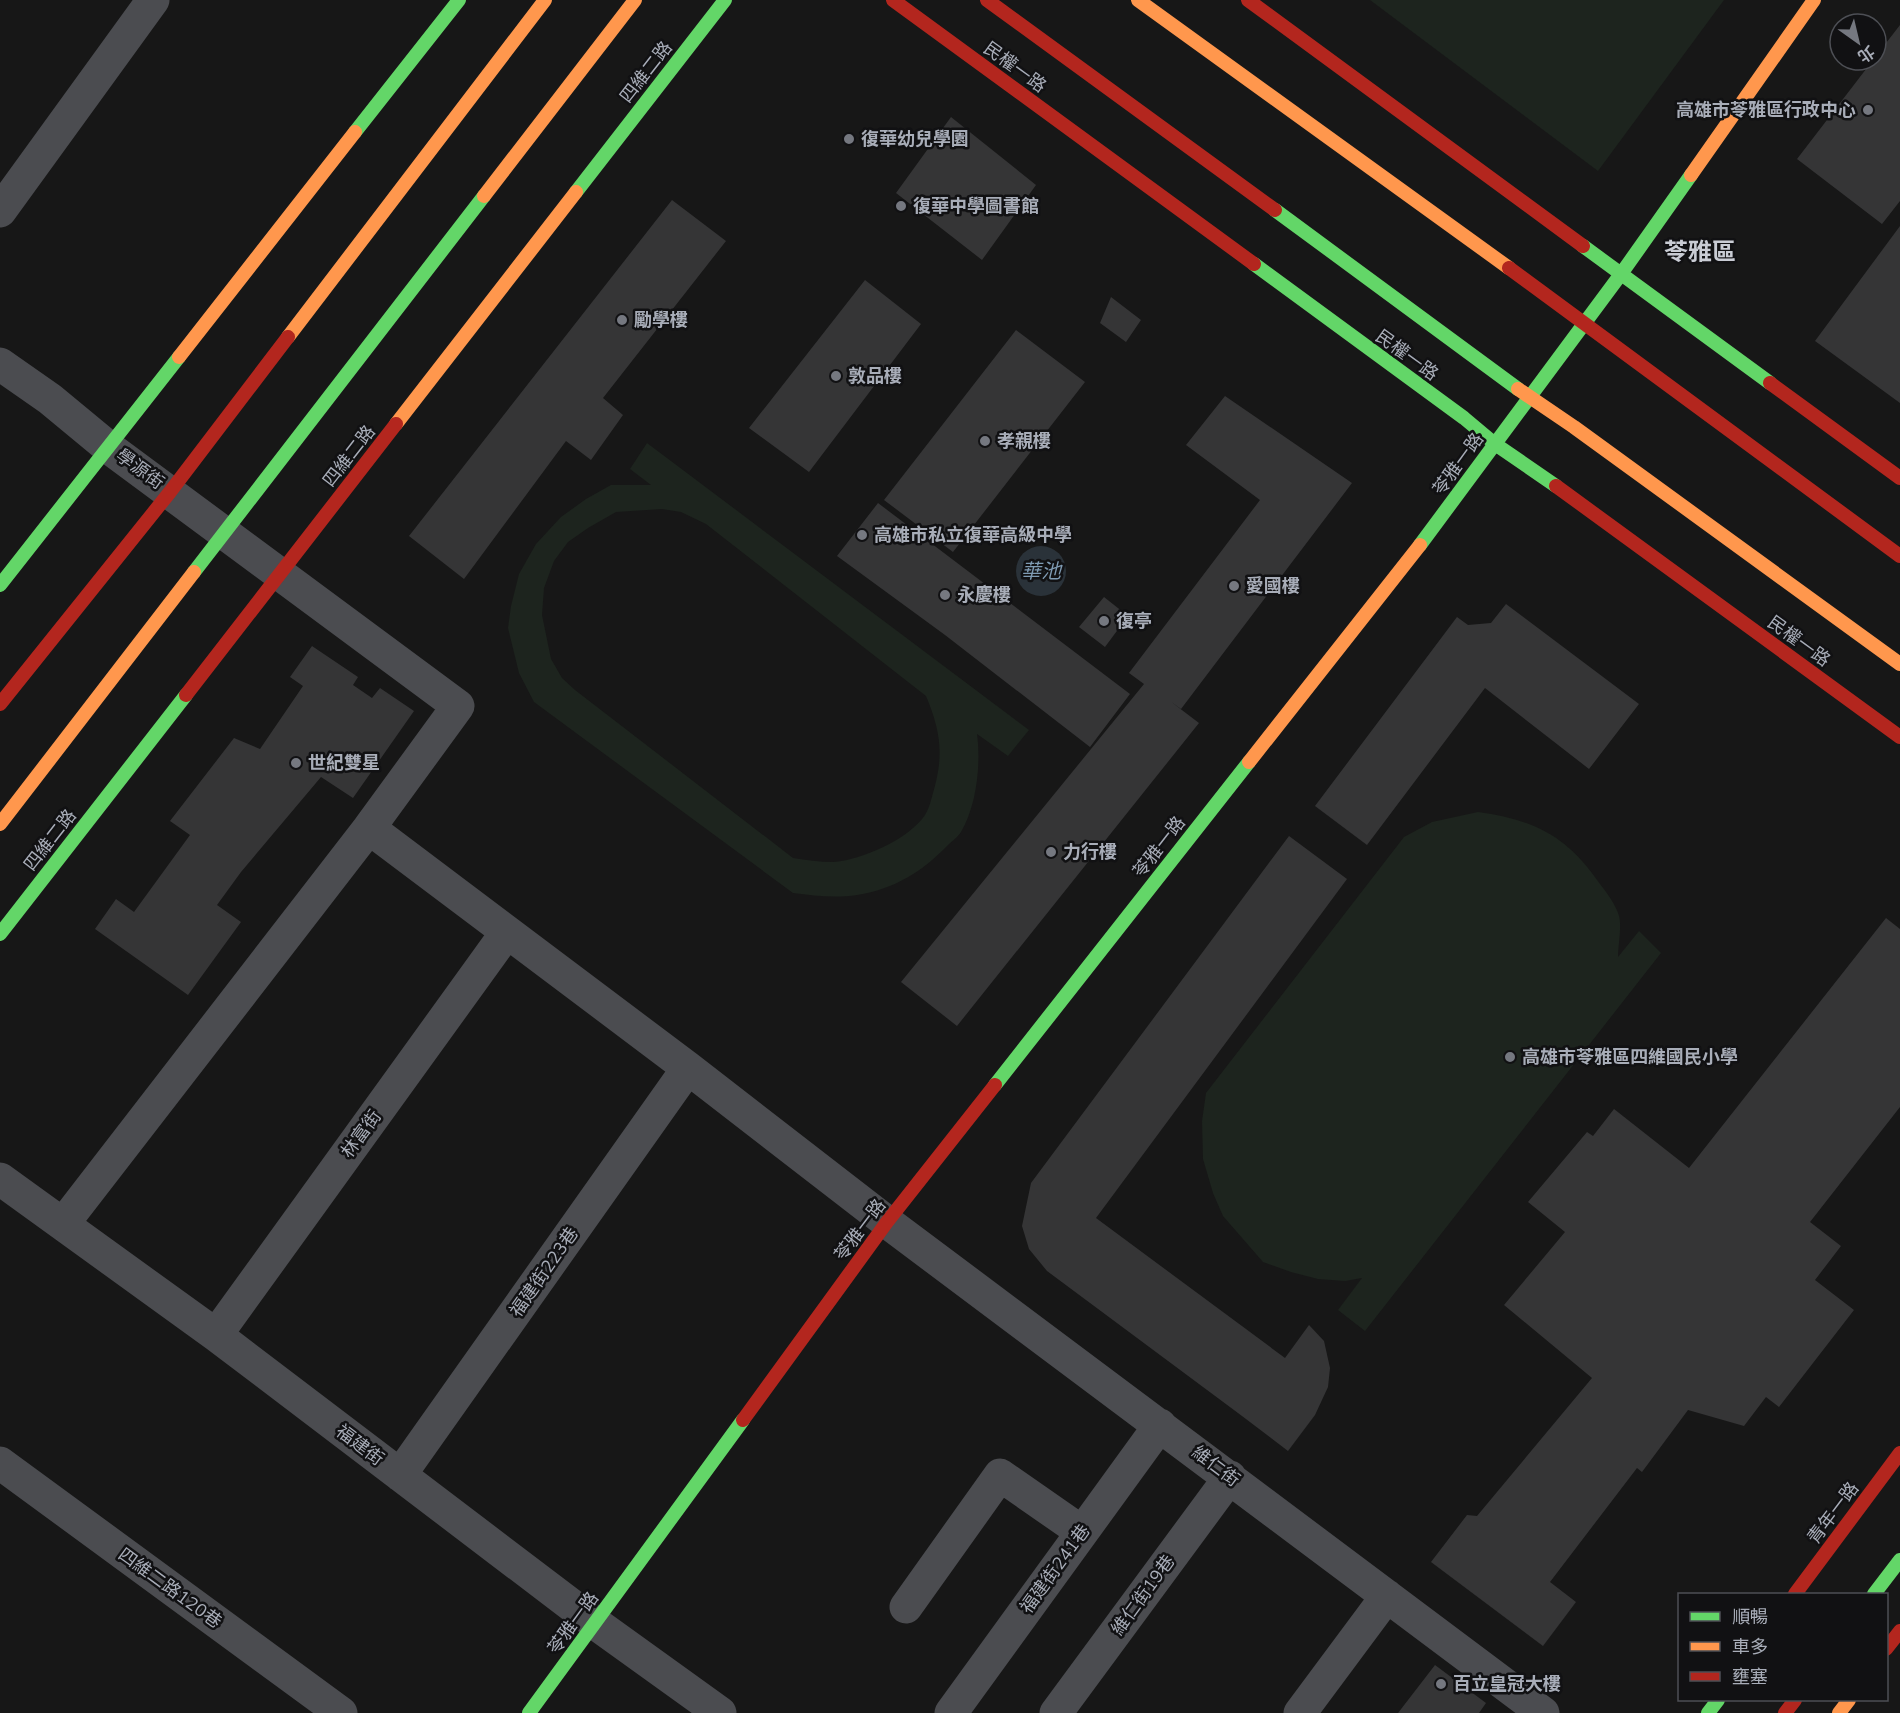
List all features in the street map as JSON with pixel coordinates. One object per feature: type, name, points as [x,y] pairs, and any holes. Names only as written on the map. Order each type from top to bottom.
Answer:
[{"type":"street","points":[[0,211],[153,0]]},
{"type":"street","points":[[0,585],[459,0]]},
{"type":"street","points":[[0,704],[170,492],[545,0]]},
{"type":"street","points":[[0,824],[635,0]]},
{"type":"street","name":"四維二路","points":[[0,934],[725,0]]},
{"type":"street","name":"民權一路","points":[[893,0],[1464,418],[1495,444],[1548,480],[1900,737]]},
{"type":"street","name":"民權一路","points":[[987,0],[1529,397],[1574,427],[1900,664]]},
{"type":"street","points":[[1138,0],[1585,323],[1900,556]]},
{"type":"street","points":[[1248,0],[1900,478]]},
{"type":"street","name":"苓雅一路","points":[[529,1713],[887,1222],[1432,530],[1621,274],[1814,0]]},
{"type":"street","name":"學源街","points":[[0,364],[50,399],[108,447],[458,706],[369,828]]},
{"type":"street","points":[[63,1224],[369,828]]},
{"type":"street","name":"維仁街","points":[[369,828],[688,1068],[887,1222],[1543,1713]]},
{"type":"street","name":"林富街","points":[[216,1335],[507,932]]},
{"type":"street","name":"福建街223巷","points":[[400,1475],[688,1068]]},
{"type":"street","name":"福建街","points":[[0,1179],[216,1335],[595,1623],[720,1713]]},
{"type":"street","name":"福建街241巷","points":[[951,1713],[1160,1425]]},
{"type":"street","name":"青年一路","points":[[1797,1593],[1900,1453]]},
{"type":"street","name":"四維二路120巷","points":[[0,1463],[340,1713]]},
{"type":"street","points":[[906,1607],[1000,1475],[1082,1532]]},
{"type":"street","name":"維仁街19巷","points":[[1056,1713],[1230,1477]]},
{"type":"street","points":[[1875,1593],[1900,1560]]},
{"type":"street","points":[[1300,1713],[1387,1596]]},
{"type":"street","points":[[1888,1648],[1900,1631]]},
{"type":"street","points":[[1708,1713],[1717,1701]]},
{"type":"street","points":[[1785,1713],[1794,1701]]},
{"type":"street","points":[[1839,1713],[1848,1701]]},
{"type":"shaded area","points":[[1370,0],[1724,0],[1598,171]]},
{"type":"shaded area","points":[[647,443],[1029,730],[1008,756],[977,734],[977,784],[971,809],[958,836],[929,863],[907,878],[871,892],[841,896],[793,893],[534,702],[519,673],[508,628],[519,574],[536,544],[561,517],[586,499],[611,485],[651,485],[630,469]],"holes":[[[662,509],[681,512],[706,524],[926,696],[938,733],[939,767],[928,810],[918,824],[897,840],[871,853],[845,860],[828,862],[793,858],[562,678],[551,659],[542,615],[544,588],[554,561],[568,542],[616,512]]]},
{"type":"shaded area","points":[[1478,812],[1516,820],[1548,833],[1562,842],[1588,867],[1618,912],[1620,925],[1618,957],[1639,931],[1661,953],[1365,1331],[1338,1310],[1362,1278],[1345,1281],[1318,1279],[1263,1262],[1223,1216],[1213,1193],[1203,1159],[1202,1121],[1206,1093],[1404,837],[1432,822]]},
{"type":"water","name":"華池","points":[[1036,546],[1046,546],[1059,553],[1066,566],[1066,576],[1059,589],[1046,596],[1036,596],[1027,592],[1020,585],[1016,576],[1016,566],[1020,557],[1027,550]]},
{"type":"building","name":"高雄市苓雅區行政中心","points":[[1900,25],[1900,201],[1882,224],[1797,159],[1864,72],[1888,72],[1888,40]]},
{"type":"building","points":[[951,117],[1036,185],[982,260],[896,193]]},
{"type":"building","name":"勵學樓","points":[[672,200],[726,241],[603,398],[623,415],[591,460],[566,441],[464,579],[409,536]]},
{"type":"building","points":[[1900,226],[1900,403],[1815,341]]},
{"type":"building","name":"敦品樓","points":[[865,280],[921,324],[809,472],[749,428]]},
{"type":"building","points":[[1111,297],[1141,320],[1126,342],[1100,323]]},
{"type":"building","name":"孝親樓","points":[[1016,330],[1085,382],[953,552],[884,500]]},
{"type":"building","points":[[1225,396],[1352,483],[1181,709],[1170,701],[1199,723],[957,1026],[901,982],[1144,684],[1129,673],[1260,500],[1186,445]]},
{"type":"building","name":"永慶樓","points":[[878,503],[1130,694],[1090,747],[945,635],[837,556]]},
{"type":"building","name":"復亭","points":[[1104,597],[1128,616],[1105,647],[1079,627]]},
{"type":"building","points":[[1506,604],[1639,704],[1589,769],[1485,688],[1367,845],[1315,806],[1457,617],[1468,625],[1491,623]]},
{"type":"building","name":"世紀雙星","points":[[312,646],[358,677],[353,685],[372,698],[380,688],[414,711],[353,798],[321,777],[241,872],[217,905],[241,922],[188,995],[95,929],[116,899],[134,912],[190,835],[170,821],[234,738],[260,749],[303,686],[290,677]]},
{"type":"building","points":[[1289,836],[1347,879],[1096,1218],[1285,1358],[1309,1325],[1324,1341],[1330,1368],[1328,1387],[1315,1415],[1288,1451],[1047,1271],[1029,1249],[1022,1226],[1031,1183]]},
{"type":"building","points":[[1886,918],[1900,929],[1900,1107],[1810,1222],[1841,1246],[1815,1280],[1854,1310],[1779,1407],[1766,1397],[1744,1426],[1688,1410],[1642,1472],[1637,1468],[1550,1582],[1576,1602],[1543,1646],[1431,1562],[1467,1515],[1477,1516],[1592,1378],[1504,1305],[1565,1232],[1528,1202],[1587,1132],[1593,1136],[1614,1109],[1689,1168]]},
{"type":"building","name":"百立皇冠大樓","points":[[1435,1665],[1486,1703],[1479,1713],[1398,1713]]},
{"type":"traffic: fast","points":[[355,132],[459,0]]},
{"type":"traffic: fast","points":[[576,192],[725,0]]},
{"type":"traffic: fast","points":[[1420,545],[1621,274],[1691,175]]},
{"type":"traffic: fast","points":[[194,572],[484,196]]},
{"type":"traffic: fast","points":[[1275,210],[1518,389]]},
{"type":"traffic: fast","points":[[1583,246],[1770,383]]},
{"type":"traffic: fast","points":[[1254,264],[1464,418],[1495,444],[1556,486]]},
{"type":"traffic: fast","points":[[0,585],[179,357]]},
{"type":"traffic: fast","points":[[0,934],[186,695]]},
{"type":"traffic: fast","points":[[995,1085],[1249,762]]},
{"type":"traffic: fast","points":[[529,1713],[743,1420]]},
{"type":"traffic: fast","points":[[1875,1593],[1900,1560]]},
{"type":"traffic: fast","points":[[1708,1713],[1717,1701]]},
{"type":"traffic: slow","points":[[288,337],[545,0]]},
{"type":"traffic: slow","points":[[484,196],[635,0]]},
{"type":"traffic: slow","points":[[1138,0],[1509,268]]},
{"type":"traffic: slow","points":[[1691,175],[1814,0]]},
{"type":"traffic: slow","points":[[179,357],[355,132]]},
{"type":"traffic: slow","points":[[396,424],[576,192]]},
{"type":"traffic: slow","points":[[1518,389],[1574,427],[1900,664]]},
{"type":"traffic: slow","points":[[1249,762],[1420,545]]},
{"type":"traffic: slow","points":[[0,824],[194,572]]},
{"type":"traffic: slow","points":[[1839,1713],[1848,1701]]},
{"type":"traffic: jam","points":[[893,0],[1254,264]]},
{"type":"traffic: jam","points":[[987,0],[1275,210]]},
{"type":"traffic: jam","points":[[1248,0],[1583,246]]},
{"type":"traffic: jam","points":[[1509,268],[1900,556]]},
{"type":"traffic: jam","points":[[0,704],[170,492],[288,337]]},
{"type":"traffic: jam","points":[[1770,383],[1900,478]]},
{"type":"traffic: jam","points":[[186,695],[396,424]]},
{"type":"traffic: jam","points":[[1556,486],[1900,737]]},
{"type":"traffic: jam","points":[[743,1420],[887,1222],[995,1085]]},
{"type":"traffic: jam","points":[[1796,1593],[1900,1453]]},
{"type":"traffic: jam","points":[[1888,1646],[1900,1631]]},
{"type":"traffic: jam","points":[[1785,1713],[1794,1701]]},
{"type":"place","name":"高雄市苓雅區行政中心","points":[[1868,110]]},
{"type":"place","name":"復華幼兒學園","points":[[849,139]]},
{"type":"place","name":"復華中學圖書館","points":[[901,206]]},
{"type":"place","name":"勵學樓","points":[[622,320]]},
{"type":"place","name":"敦品樓","points":[[836,376]]},
{"type":"place","name":"孝親樓","points":[[985,441]]},
{"type":"place","name":"高雄市私立復華高級中學","points":[[862,535]]},
{"type":"place","name":"愛國樓","points":[[1234,586]]},
{"type":"place","name":"永慶樓","points":[[945,595]]},
{"type":"place","name":"復亭","points":[[1104,621]]},
{"type":"place","name":"世紀雙星","points":[[296,763]]},
{"type":"place","name":"力行樓","points":[[1051,852]]},
{"type":"place","name":"高雄市苓雅區四維國民小學","points":[[1510,1057]]},
{"type":"place","name":"百立皇冠大樓","points":[[1441,1684]]},
{"type":"district","name":"苓雅區","points":[[1700,252]]}]
